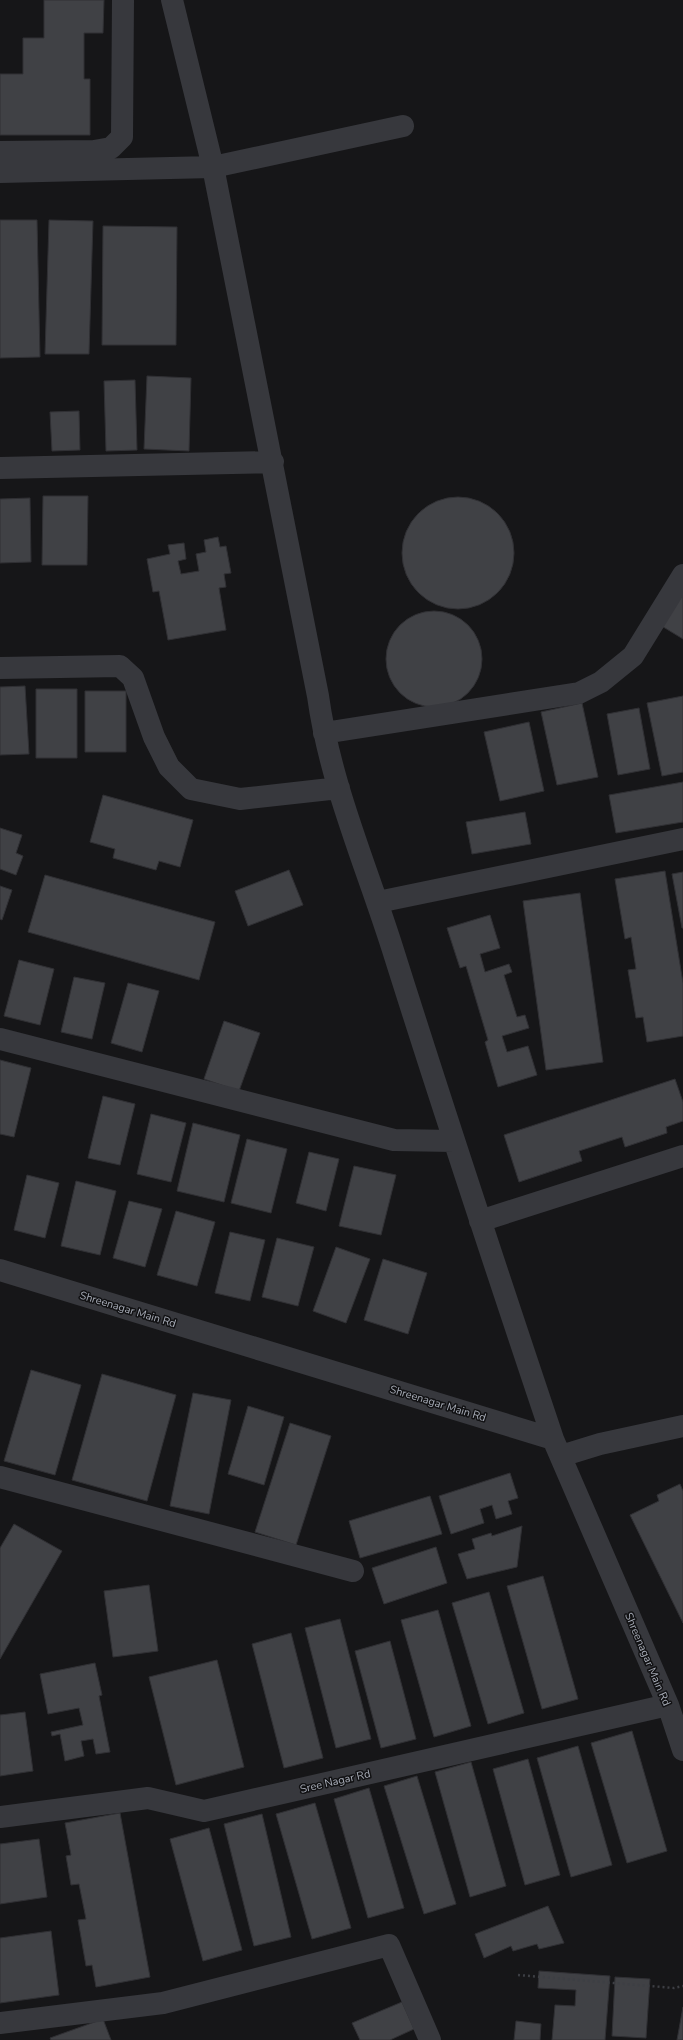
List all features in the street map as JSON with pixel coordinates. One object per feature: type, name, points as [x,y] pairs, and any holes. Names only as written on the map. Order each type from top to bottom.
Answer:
[{"type":"street","points":[[0,152],[94,150],[111,148],[122,137],[123,0]]},
{"type":"street","points":[[172,0],[213,167],[273,462],[324,733],[339,788],[378,902],[480,1221],[557,1447],[600,1444],[683,1426]]},
{"type":"street","points":[[0,172],[213,167],[403,126]]},
{"type":"street","points":[[0,468],[273,462]]},
{"type":"street","points":[[324,733],[579,692],[601,682],[634,656],[683,575]]},
{"type":"street","points":[[0,668],[120,666],[133,678],[154,737],[169,767],[191,789],[240,799],[339,788]]},
{"type":"street","points":[[378,902],[683,839]]},
{"type":"street","points":[[0,1038],[394,1140],[454,1141]]},
{"type":"street","points":[[480,1221],[683,1156]]},
{"type":"street","name":"Shreenagar Main Rd","points":[[0,1270],[557,1447],[668,1705],[683,1750]]},
{"type":"street","points":[[0,1477],[353,1571]]},
{"type":"street","name":"Sree Nagar Rd","points":[[0,1817],[148,1798],[204,1811],[668,1705]]},
{"type":"street","points":[[0,2023],[163,2003],[389,1945],[430,2040]]},
{"type":"path","points":[[518,1975],[674,1988],[683,1986]]},
{"type":"building","points":[[44,0],[104,0],[103,33],[84,33],[84,79],[90,79],[90,135],[0,135],[0,74],[23,74],[23,38],[44,38]]},
{"type":"building","points":[[0,220],[37,220],[40,357],[0,358]]},
{"type":"building","points":[[49,220],[93,221],[89,354],[45,354]]},
{"type":"building","points":[[103,226],[177,227],[176,345],[102,345]]},
{"type":"building","points":[[147,376],[191,378],[189,451],[144,449]]},
{"type":"building","points":[[135,380],[137,450],[106,451],[104,381]]},
{"type":"building","points":[[79,411],[80,450],[52,451],[50,412]]},
{"type":"building","points":[[43,496],[88,496],[87,565],[42,565]]},
{"type":"building","points":[[458,497],[479,501],[498,513],[510,532],[514,553],[510,574],[498,593],[479,605],[458,609],[437,605],[418,593],[406,574],[402,553],[406,532],[418,513],[437,501]]},
{"type":"building","points":[[30,498],[31,562],[0,563],[0,499]]},
{"type":"building","points":[[218,537],[220,547],[226,546],[231,573],[224,574],[226,587],[219,588],[226,630],[168,640],[159,591],[153,592],[147,559],[170,554],[168,545],[184,543],[186,559],[178,561],[181,574],[199,571],[196,554],[206,552],[204,540]]},
{"type":"building","points":[[683,586],[683,639],[660,625]]},
{"type":"building","points":[[434,611],[452,615],[461,619],[468,625],[474,632],[478,641],[482,659],[478,677],[474,686],[468,693],[461,699],[452,703],[434,707],[416,703],[407,699],[400,693],[394,686],[390,677],[386,659],[390,641],[394,632],[400,625],[407,619],[416,615]]},
{"type":"building","points":[[25,686],[29,754],[0,755],[0,687]]},
{"type":"building","points":[[36,689],[77,689],[77,758],[36,758]]},
{"type":"building","points":[[85,691],[126,691],[126,752],[85,752]]},
{"type":"building","points":[[683,696],[683,772],[662,776],[647,703]]},
{"type":"building","points":[[582,703],[598,777],[557,785],[541,712]]},
{"type":"building","points":[[639,708],[650,769],[618,775],[607,714]]},
{"type":"building","points":[[529,722],[544,791],[500,801],[484,732]]},
{"type":"building","points":[[683,782],[683,822],[616,833],[609,795]]},
{"type":"building","points":[[103,795],[193,820],[180,867],[159,861],[156,870],[113,858],[115,849],[90,842]]},
{"type":"building","points":[[525,812],[531,844],[472,854],[466,822]]},
{"type":"building","points":[[0,828],[22,835],[16,853],[23,856],[16,875],[0,869]]},
{"type":"building","points":[[289,870],[303,905],[248,926],[235,891]]},
{"type":"building","points":[[665,871],[683,983],[683,1036],[647,1042],[643,1017],[636,1018],[628,970],[636,969],[631,937],[625,939],[615,879]]},
{"type":"building","points":[[683,872],[683,928],[682,928],[672,874]]},
{"type":"building","points":[[45,875],[215,922],[199,980],[28,932]]},
{"type":"building","points":[[0,886],[12,890],[2,920],[0,919]]},
{"type":"building","points":[[580,893],[603,1062],[546,1070],[523,901]]},
{"type":"building","points":[[490,915],[500,948],[480,954],[485,972],[509,964],[512,972],[504,975],[517,1017],[525,1015],[529,1028],[502,1036],[507,1052],[528,1046],[537,1075],[498,1087],[485,1042],[488,1040],[466,966],[460,968],[447,928]]},
{"type":"building","points":[[19,960],[54,969],[40,1025],[4,1016]]},
{"type":"building","points":[[74,977],[105,983],[92,1039],[61,1032]]},
{"type":"building","points":[[128,983],[159,991],[142,1052],[111,1043]]},
{"type":"building","points":[[224,1021],[260,1033],[239,1091],[204,1079]]},
{"type":"building","points":[[0,1060],[31,1068],[14,1137],[0,1134]]},
{"type":"building","points":[[675,1079],[683,1102],[683,1121],[666,1127],[667,1133],[625,1147],[622,1137],[579,1151],[582,1161],[519,1182],[504,1135]]},
{"type":"building","points":[[103,1096],[135,1104],[120,1165],[88,1158]]},
{"type":"building","points":[[151,1114],[186,1123],[171,1182],[137,1174]]},
{"type":"building","points":[[193,1123],[240,1135],[224,1202],[177,1191]]},
{"type":"building","points":[[247,1139],[287,1149],[271,1213],[231,1203]]},
{"type":"building","points":[[309,1152],[339,1159],[326,1211],[296,1203]]},
{"type":"building","points":[[354,1166],[396,1175],[381,1235],[339,1226]]},
{"type":"building","points":[[27,1175],[59,1183],[45,1238],[14,1230]]},
{"type":"building","points":[[76,1181],[116,1191],[100,1255],[61,1246]]},
{"type":"building","points":[[129,1201],[162,1209],[145,1267],[113,1258]]},
{"type":"building","points":[[176,1211],[215,1222],[197,1286],[157,1275]]},
{"type":"building","points":[[230,1232],[265,1240],[250,1301],[215,1293]]},
{"type":"building","points":[[277,1238],[314,1247],[298,1306],[262,1297]]},
{"type":"building","points":[[336,1247],[370,1259],[346,1323],[313,1311]]},
{"type":"building","points":[[383,1259],[427,1273],[408,1334],[364,1320]]},
{"type":"building","points":[[31,1370],[81,1385],[55,1475],[4,1461]]},
{"type":"building","points":[[102,1374],[176,1395],[147,1501],[72,1480]]},
{"type":"building","points":[[193,1393],[231,1400],[209,1514],[170,1506]]},
{"type":"building","points":[[248,1406],[284,1417],[264,1485],[228,1474]]},
{"type":"building","points":[[290,1423],[331,1436],[296,1545],[255,1532]]},
{"type":"building","points":[[510,1473],[518,1498],[508,1501],[512,1514],[496,1519],[492,1505],[480,1509],[484,1523],[451,1534],[439,1496]]},
{"type":"building","points":[[680,1484],[683,1491],[683,1623],[630,1515],[659,1501],[657,1495]]},
{"type":"building","points":[[430,1496],[442,1534],[360,1558],[349,1521]]},
{"type":"building","points":[[14,1524],[62,1551],[0,1659],[0,1548]]},
{"type":"building","points":[[522,1526],[517,1567],[467,1579],[458,1554],[475,1549],[472,1539],[491,1533],[492,1536]]},
{"type":"building","points":[[436,1547],[447,1583],[384,1604],[372,1568]]},
{"type":"building","points":[[543,1576],[578,1699],[542,1709],[507,1586]]},
{"type":"building","points":[[149,1585],[158,1651],[113,1657],[104,1591]]},
{"type":"building","points":[[489,1592],[524,1713],[488,1724],[452,1603]]},
{"type":"building","points":[[438,1610],[471,1726],[434,1737],[401,1620]]},
{"type":"building","points":[[340,1619],[371,1739],[336,1748],[305,1628]]},
{"type":"building","points":[[291,1633],[323,1758],[284,1768],[252,1644]]},
{"type":"building","points":[[390,1641],[416,1739],[381,1748],[355,1651]]},
{"type":"building","points":[[217,1660],[244,1767],[176,1785],[149,1677]]},
{"type":"building","points":[[95,1663],[102,1695],[99,1696],[110,1752],[96,1754],[93,1739],[81,1741],[84,1756],[65,1761],[60,1734],[52,1736],[51,1732],[83,1725],[79,1708],[48,1714],[40,1674]]},
{"type":"building","points":[[25,1712],[33,1771],[0,1776],[0,1715]]},
{"type":"building","points":[[632,1731],[667,1851],[627,1863],[591,1743]]},
{"type":"building","points":[[578,1746],[612,1865],[571,1877],[537,1758]]},
{"type":"building","points":[[528,1759],[560,1875],[525,1885],[493,1769]]},
{"type":"building","points":[[471,1762],[506,1886],[470,1897],[435,1772]]},
{"type":"building","points":[[417,1776],[456,1904],[424,1914],[384,1786]]},
{"type":"building","points":[[369,1788],[404,1908],[368,1918],[334,1799]]},
{"type":"building","points":[[315,1803],[351,1928],[312,1939],[276,1814]]},
{"type":"building","points":[[120,1813],[150,1977],[96,1987],[92,1965],[86,1966],[78,1920],[86,1919],[79,1884],[71,1885],[66,1856],[71,1855],[65,1823]]},
{"type":"building","points":[[262,1814],[291,1937],[254,1946],[224,1824]]},
{"type":"building","points":[[209,1828],[242,1950],[203,1961],[170,1839]]},
{"type":"building","points":[[39,1839],[47,1897],[0,1904],[0,1844]]},
{"type":"building","points":[[548,1906],[564,1943],[539,1949],[537,1944],[513,1951],[511,1946],[484,1958],[475,1934]]},
{"type":"building","points":[[51,1931],[59,1995],[0,2003],[0,1938]]},
{"type":"building","points":[[539,1971],[610,1976],[605,2040],[552,2040],[555,2005],[575,2006],[576,1990],[538,1988]]},
{"type":"building","points":[[615,1977],[650,1979],[646,2038],[612,2036]]},
{"type":"building","points":[[402,2002],[414,2029],[390,2040],[360,2040],[352,2023]]},
{"type":"building","points":[[683,2007],[683,2040],[677,2040]]},
{"type":"building","points":[[103,2019],[111,2040],[51,2040],[50,2038]]},
{"type":"building","points":[[516,2021],[541,2024],[540,2040],[514,2040]]}]
